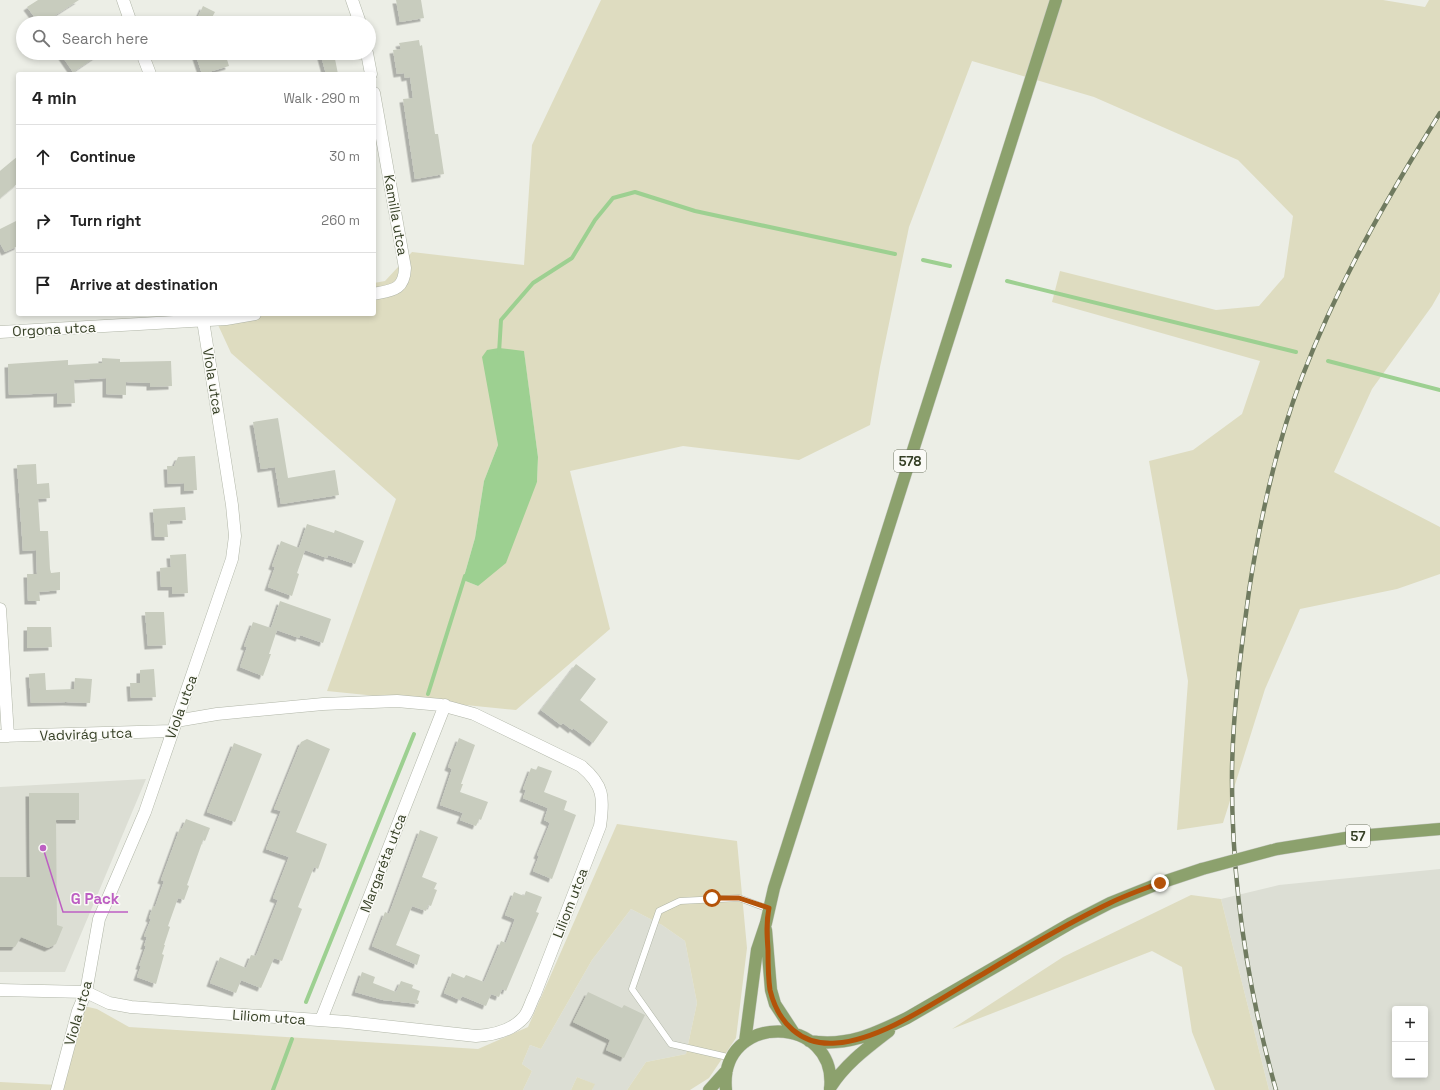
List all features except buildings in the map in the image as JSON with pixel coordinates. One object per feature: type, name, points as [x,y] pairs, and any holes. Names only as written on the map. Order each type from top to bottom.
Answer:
[{"type":"main road","name":"578","points":[[745,1042],[757,950],[766,923],[791,831],[1056,0]]},
{"type":"main road","name":"57","points":[[709,1090],[727,1070],[732,1058],[745,1042],[768,1031],[794,1033],[810,1041],[825,1044],[846,1041],[881,1030],[907,1018],[1071,923],[1110,903],[1160,883],[1202,869],[1276,849],[1358,836],[1440,829]]},
{"type":"main road","name":"578","points":[[766,923],[770,990],[775,1004],[794,1033]]},
{"type":"main road","name":"57","points":[[830,1089],[838,1075],[847,1065],[907,1018]]},
{"type":"main road","name":"57","points":[[810,1041],[820,1052],[828,1065],[830,1089]]},
{"type":"main road","name":"57","points":[[726,1090],[727,1070]]},
{"type":"street","points":[[123,0],[129,16]]},
{"type":"street","points":[[352,0],[358,16]]},
{"type":"street","points":[[145,60],[149,72]]},
{"type":"street","points":[[368,60],[371,72]]},
{"type":"street","name":"Kamilla utca","points":[[376,104],[405,268],[404,278],[400,286],[391,291],[376,294]]},
{"type":"street","points":[[203,317],[226,319],[243,316]]},
{"type":"street","name":"Orgona utca","points":[[0,332],[203,317]]},
{"type":"street","name":"Viola utca","points":[[57,1090],[78,1012],[86,992],[99,919],[146,812],[232,559],[235,536],[203,317]]},
{"type":"street","points":[[0,609],[4,736]]},
{"type":"street","name":"Liliom utca","points":[[86,992],[109,1003],[131,1007],[321,1020],[476,1036],[495,1034],[510,1027],[524,1017],[535,994],[600,826],[602,807],[599,786],[594,777],[580,766],[474,714],[445,706],[397,701],[323,704],[217,714],[174,726]]},
{"type":"street","name":"Margaréta utca","points":[[321,1020],[445,706]]},
{"type":"street","name":"Vadvirág utca","points":[[4,736],[174,726]]},
{"type":"street","points":[[0,990],[86,992]]},
{"type":"lane","points":[[732,1058],[671,1044],[632,989],[659,911],[680,901],[739,898],[769,908]]},
{"type":"shaded area","points":[[601,0],[1383,0],[1425,7],[1429,0],[1440,0],[1440,292],[1432,306],[1372,389],[1334,472],[1440,527],[1440,574],[1397,589],[1300,609],[1265,689],[1223,823],[1177,830],[1188,681],[1149,461],[1193,450],[1242,414],[1260,361],[1052,302],[1060,271],[1216,310],[1259,306],[1284,277],[1293,216],[1238,160],[1094,97],[972,61],[909,227],[880,367],[870,425],[799,460],[683,446],[570,471],[610,629],[516,710],[327,691],[396,499],[231,353],[214,316],[376,316],[376,283],[385,281],[412,252],[524,265],[532,145]],"holes":[[[524,352],[538,457],[537,482],[478,586],[463,580],[475,538],[484,481],[498,445],[492,404]]]},
{"type":"shaded area","points":[[499,348],[524,351],[538,457],[537,482],[506,563],[478,586],[463,580],[475,538],[484,481],[498,445],[482,357],[487,350]]},
{"type":"shaded area","points":[[146,779],[65,972],[0,972],[0,787]]},
{"type":"shaded area","points":[[617,824],[737,841],[747,948],[736,1038],[709,1078],[690,1090],[627,1090],[646,1062],[686,1054],[697,1003],[685,941],[662,925],[631,909],[592,960],[541,1049],[530,1045],[522,1064],[532,1071],[523,1090],[0,1090],[0,1082],[58,1085],[75,1004],[97,1009],[129,1027],[478,1049],[528,1027]]},
{"type":"shaded area","points":[[1440,869],[1440,1090],[1269,1090],[1221,899],[1279,885]]},
{"type":"shaded area","points":[[1191,895],[1221,899],[1269,1090],[1215,1090],[1192,1032],[1182,967],[1152,951],[952,1029],[1063,957]]},
{"type":"shaded area","points":[[631,909],[662,925],[685,941],[697,1003],[686,1054],[646,1062],[627,1090],[592,1090],[594,1084],[577,1077],[571,1090],[523,1090],[532,1071],[522,1064],[530,1045],[541,1049],[592,960]]},
{"type":"shaded area","points":[[577,1077],[595,1084],[592,1090],[571,1090]]},
{"type":"waterway","points":[[499,353],[501,320],[533,283],[572,258],[595,220],[613,198],[635,192],[695,211],[895,254]]},
{"type":"waterway","points":[[923,260],[950,266]]},
{"type":"waterway","points":[[1007,281],[1296,352]]},
{"type":"waterway","points":[[1328,361],[1440,390]]},
{"type":"waterway","points":[[428,694],[465,576]]},
{"type":"waterway","points":[[306,1002],[414,734]]},
{"type":"waterway","points":[[273,1090],[292,1039]]},
{"type":"railway","points":[[1276,1090],[1249,972],[1238,892],[1232,811],[1232,770],[1236,703],[1243,635],[1253,564],[1270,482],[1284,429],[1316,342],[1348,274],[1382,209],[1440,113]]},
{"type":"place","name":"G Pack","points":[[43,848]]},
{"type":"route","points":[[712,898],[739,898],[769,908],[766,923],[768,975],[770,990],[775,1004],[794,1033],[810,1041],[825,1044],[861,1038],[907,1018],[1071,923],[1110,903],[1160,883]]}]
